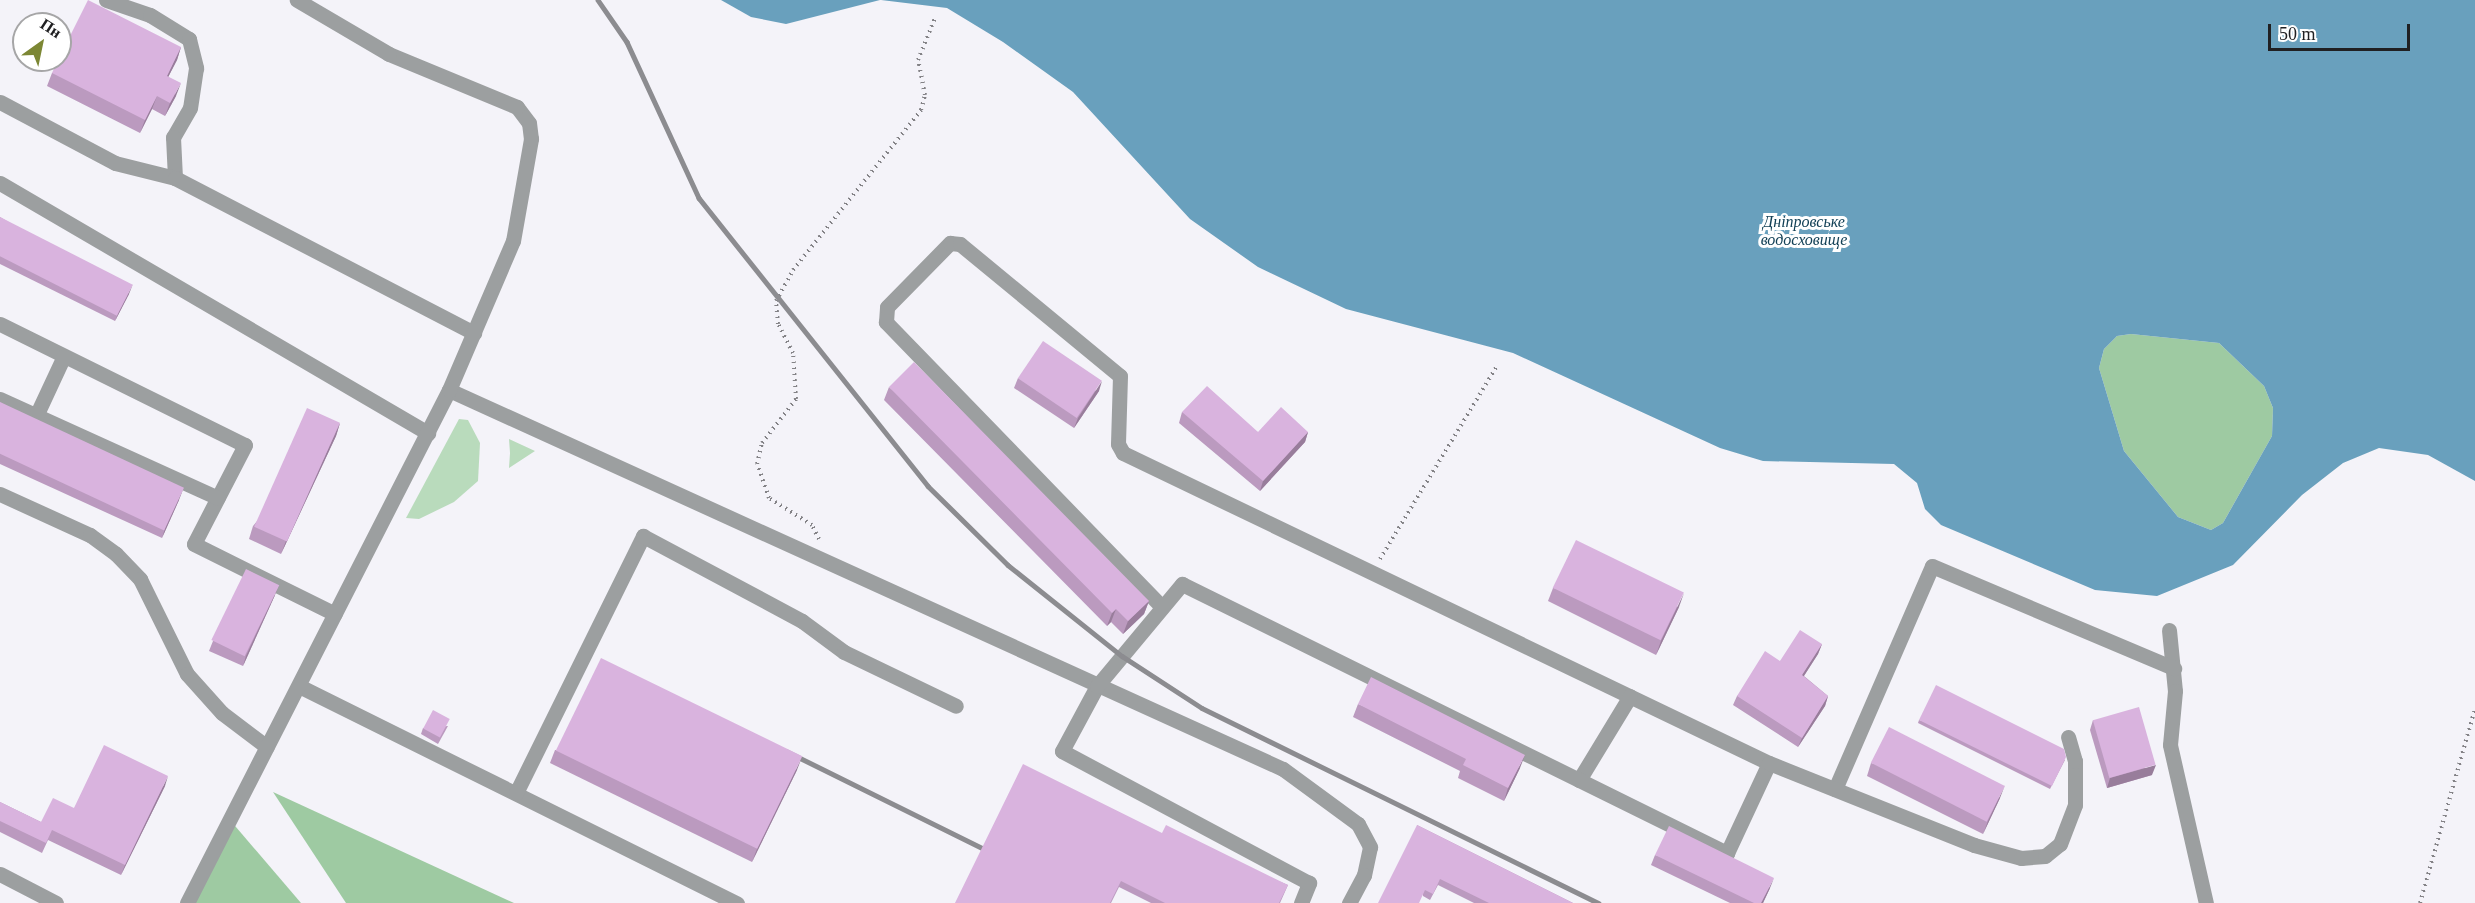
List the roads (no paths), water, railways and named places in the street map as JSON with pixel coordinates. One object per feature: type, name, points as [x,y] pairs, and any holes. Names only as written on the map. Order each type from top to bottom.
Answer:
[{"type":"street","points":[[106,0],[150,15],[189,39],[196,68],[190,108],[173,137],[176,178]]},
{"type":"street","points":[[188,903],[449,390],[513,241],[531,139],[529,123],[517,107],[389,54],[297,0]]},
{"type":"street","points":[[0,102],[115,163],[176,178],[474,333]]},
{"type":"street","points":[[0,183],[428,432]]},
{"type":"street","points":[[1162,608],[886,322],[887,307],[950,243],[960,244],[1120,376],[1118,444],[1123,453],[1769,763],[1974,845],[2021,858],[2045,856],[2060,844],[2075,805],[2075,761],[2068,738]]},
{"type":"street","points":[[0,324],[245,445],[194,544],[335,614]]},
{"type":"street","points":[[36,416],[64,356]]},
{"type":"street","points":[[449,390],[1284,769],[1358,824],[1370,847],[1364,875],[1349,903]]},
{"type":"street","points":[[0,399],[218,498]]},
{"type":"street","points":[[0,494],[90,535],[116,554],[140,579],[187,674],[222,713],[267,747]]},
{"type":"street","points":[[516,793],[643,536],[802,621],[844,652],[956,706]]},
{"type":"street","points":[[1835,789],[1932,567],[2174,668]]},
{"type":"street","points":[[1301,903],[1309,883],[1062,752],[1097,686],[1182,584],[1727,853],[1769,763]]},
{"type":"street","points":[[2169,630],[2174,668],[2170,745],[2206,903]]},
{"type":"street","points":[[299,686],[737,903]]},
{"type":"street","points":[[1579,780],[1630,696]]},
{"type":"street","points":[[0,874],[56,903]]},
{"type":"water","points":[[721,0],[880,0],[786,24],[751,17]]},
{"type":"water","name":"Дніпровське водосховище","points":[[881,0],[2475,0],[2475,481],[2428,455],[2379,448],[2343,463],[2302,495],[2233,565],[2157,596],[2095,590],[1941,525],[1925,509],[1917,483],[1894,464],[1763,461],[1720,448],[1513,353],[1346,309],[1258,267],[1190,219],[1073,92],[1003,42],[947,8]],"holes":[[[2131,334],[2219,343],[2264,386],[2273,408],[2272,436],[2223,523],[2211,530],[2178,517],[2124,451],[2099,368],[2104,349],[2117,336]]]},
{"type":"railway","points":[[598,0],[627,42],[699,198],[928,486],[1008,565],[1122,656],[1202,708],[1599,903]]},
{"type":"railway","points":[[786,751],[998,856]]}]
